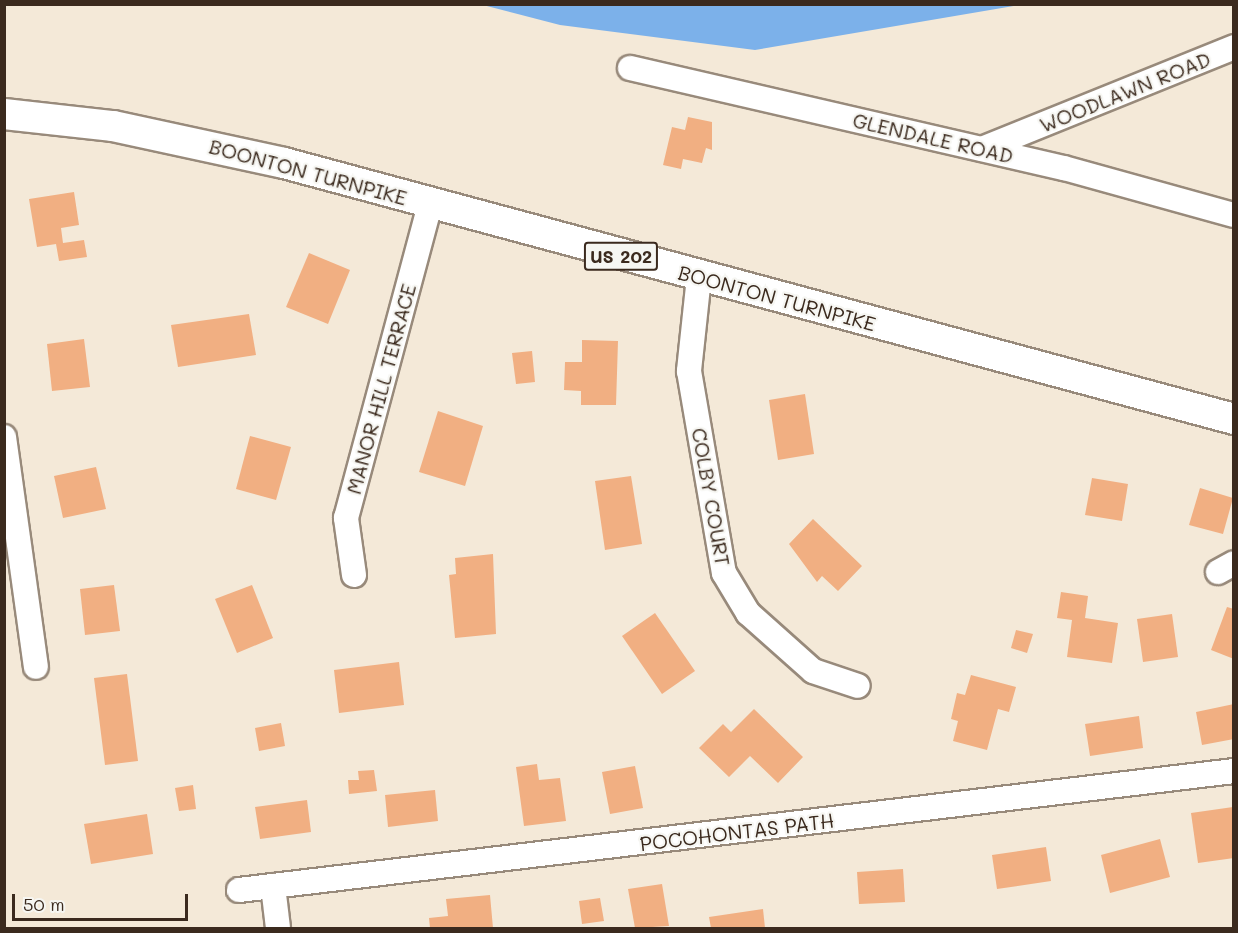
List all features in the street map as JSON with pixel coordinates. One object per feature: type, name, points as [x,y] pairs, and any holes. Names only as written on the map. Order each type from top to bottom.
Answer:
[{"type":"main road","name":"BOONTON TURNPIKE","points":[[4,114],[175,138],[1233,419]]},
{"type":"street","name":"WOODLAWN ROAD","points":[[982,149],[1233,47]]},
{"type":"street","name":"GLENDALE ROAD","points":[[630,68],[982,149],[1233,215]]},
{"type":"street","name":"MANOR HILL TERRACE","points":[[354,575],[346,518],[430,205]]},
{"type":"street","name":"COLBY COURT","points":[[699,277],[689,371],[724,573],[748,614],[813,671],[858,686]]},
{"type":"street","points":[[4,438],[36,667]]},
{"type":"street","name":"POCOHONTAS PATH","points":[[239,890],[1233,771]]},
{"type":"street","points":[[273,886],[278,928]]},
{"type":"water","points":[[483,5],[1020,5],[755,50],[560,25]]},
{"type":"building","points":[[688,117],[712,122],[712,150],[706,148],[702,163],[683,159],[681,169],[663,165],[672,127],[685,130]]},
{"type":"building","points":[[74,192],[79,225],[61,228],[63,243],[84,240],[87,257],[59,261],[56,244],[37,247],[29,199]]},
{"type":"building","points":[[309,253],[350,270],[328,324],[286,307]]},
{"type":"building","points":[[249,314],[256,355],[178,367],[171,325]]},
{"type":"building","points":[[84,339],[90,387],[52,391],[47,344]]},
{"type":"building","points":[[582,340],[618,341],[616,405],[581,405],[581,391],[564,390],[565,362],[582,362]]},
{"type":"building","points":[[532,351],[535,382],[516,384],[512,353]]},
{"type":"building","points":[[805,394],[814,454],[778,460],[769,400]]},
{"type":"building","points":[[438,411],[483,426],[465,486],[419,472]]},
{"type":"building","points":[[250,436],[291,447],[276,500],[236,489]]},
{"type":"building","points":[[96,467],[106,509],[63,518],[54,476]]},
{"type":"building","points":[[631,476],[642,544],[605,550],[595,481]]},
{"type":"building","points":[[1092,478],[1128,484],[1122,521],[1085,515]]},
{"type":"building","points":[[1200,488],[1233,498],[1223,534],[1189,525]]},
{"type":"building","points":[[813,519],[862,566],[838,591],[822,576],[817,582],[789,544]]},
{"type":"building","points":[[493,554],[496,634],[455,638],[449,575],[456,574],[455,558]]},
{"type":"building","points":[[114,585],[120,631],[85,635],[80,589]]},
{"type":"building","points":[[252,585],[273,638],[237,653],[215,599]]},
{"type":"building","points":[[1061,592],[1088,596],[1085,618],[1118,623],[1112,663],[1067,657],[1072,620],[1057,618]]},
{"type":"building","points":[[1227,607],[1234,609],[1234,659],[1211,650]]},
{"type":"building","points":[[655,613],[695,671],[662,694],[622,636]]},
{"type":"building","points":[[1172,614],[1178,657],[1143,662],[1137,619]]},
{"type":"building","points":[[1016,630],[1033,634],[1027,653],[1011,648]]},
{"type":"building","points":[[399,662],[404,705],[339,713],[334,670]]},
{"type":"building","points":[[127,674],[138,761],[105,765],[94,678]]},
{"type":"building","points":[[971,675],[1016,687],[1009,712],[998,709],[987,750],[953,741],[958,721],[951,719],[957,693],[965,695]]},
{"type":"building","points":[[1234,704],[1234,739],[1202,745],[1196,712]]},
{"type":"building","points":[[754,709],[803,757],[778,783],[750,756],[729,777],[699,748],[723,724],[731,732]]},
{"type":"building","points":[[1139,716],[1143,748],[1090,756],[1085,724]]},
{"type":"building","points":[[281,723],[285,746],[259,751],[255,728]]},
{"type":"building","points":[[537,764],[539,780],[560,778],[566,821],[524,826],[516,767]]},
{"type":"building","points":[[635,766],[643,808],[610,814],[602,772]]},
{"type":"building","points":[[374,770],[377,791],[349,794],[348,780],[359,780],[358,771]]},
{"type":"building","points":[[193,785],[196,809],[179,811],[175,788]]},
{"type":"building","points":[[435,790],[438,821],[388,827],[385,795]]},
{"type":"building","points":[[307,800],[311,832],[260,839],[255,807]]},
{"type":"building","points":[[1233,807],[1234,858],[1198,863],[1191,813]]},
{"type":"building","points":[[147,814],[153,854],[91,864],[84,824]]},
{"type":"building","points":[[1160,839],[1170,877],[1110,893],[1101,855]]},
{"type":"building","points":[[1046,847],[1051,881],[997,889],[992,855]]},
{"type":"building","points":[[903,869],[905,902],[859,904],[857,872]]},
{"type":"building","points":[[662,884],[669,926],[635,928],[628,889]]},
{"type":"building","points":[[490,895],[493,928],[430,928],[429,918],[448,916],[446,899]]},
{"type":"building","points":[[600,898],[604,921],[582,924],[579,901]]},
{"type":"building","points":[[763,909],[765,928],[711,928],[709,917]]}]
